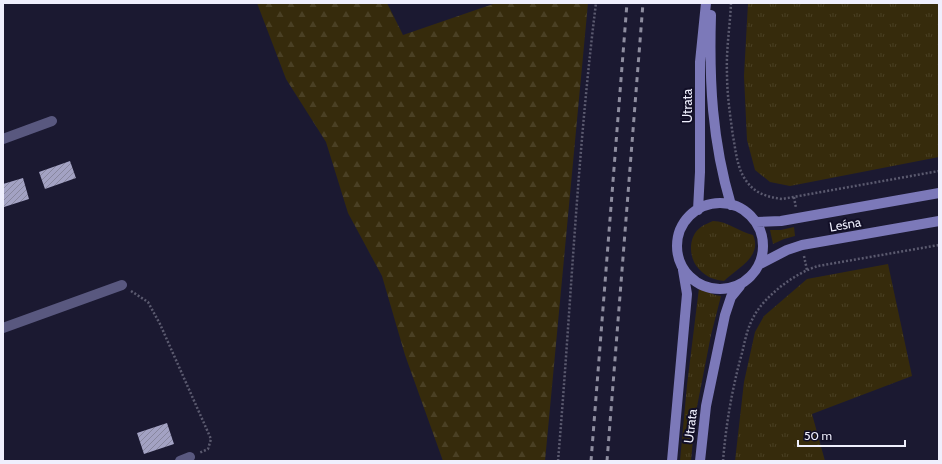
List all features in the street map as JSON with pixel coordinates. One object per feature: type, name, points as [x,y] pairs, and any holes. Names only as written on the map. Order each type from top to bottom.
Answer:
[{"type":"main road","name":"Utrata","points":[[698,210],[700,172],[700,62],[706,3]]},
{"type":"main road","name":"Utrata","points":[[711,3],[709,64],[712,108],[723,180],[731,205]]},
{"type":"main road","points":[[756,222],[781,221],[939,193]]},
{"type":"main road","points":[[714,204],[731,205],[740,208],[756,222],[760,230],[763,243],[762,256],[760,264],[753,275],[743,283],[732,288],[722,290],[713,289],[695,282],[688,276],[678,256],[677,246],[679,235],[683,225],[690,216],[698,210],[714,204]]},
{"type":"main road","name":"Leśna","points":[[760,264],[787,250],[802,245],[939,221]]},
{"type":"main road","name":"Utrata","points":[[672,461],[687,294],[682,266]]},
{"type":"main road","name":"Utrata","points":[[700,461],[706,406],[725,315],[731,297],[743,283]]},
{"type":"street","points":[[3,139],[52,121]]},
{"type":"street","points":[[3,328],[122,285]]},
{"type":"street","points":[[180,461],[190,457]]},
{"type":"path","points":[[558,461],[566,373],[577,197],[596,3]]},
{"type":"path","points":[[731,3],[727,72],[730,110],[738,163],[747,183],[754,189],[771,198],[782,199],[939,171]]},
{"type":"path","points":[[723,461],[728,414],[735,379],[747,334],[753,317],[771,296],[797,275],[818,266],[939,244]]},
{"type":"path","points":[[122,285],[148,302],[160,324],[209,433],[211,439],[208,449],[190,457]]},
{"type":"green space","points":[[257,3],[387,3],[403,35],[496,3],[588,3],[545,461],[443,461],[405,355],[382,276],[348,213],[326,142],[286,79]]},
{"type":"green space","points":[[748,3],[939,3],[939,157],[790,186],[770,182],[755,170],[747,140],[744,76]]},
{"type":"green space","points":[[713,221],[724,223],[753,235],[755,243],[754,250],[747,262],[724,281],[710,278],[704,274],[695,264],[691,253],[692,241],[697,231],[702,226]]},
{"type":"green space","points":[[794,227],[795,236],[773,244],[770,230],[781,230]]},
{"type":"green space","points":[[888,264],[912,376],[812,414],[825,461],[735,461],[744,382],[755,332],[764,316],[807,279]]},
{"type":"green space","points":[[699,288],[721,296],[711,335],[695,417],[691,461],[680,461],[687,385]]},
{"type":"building","points":[[70,161],[76,178],[45,189],[39,172]]},
{"type":"building","points":[[23,178],[29,199],[4,207],[3,184]]},
{"type":"building","points":[[167,423],[174,444],[144,454],[137,433]]},
{"type":"railway","points":[[591,461],[627,3]]},
{"type":"railway","points":[[607,461],[643,3]]}]
